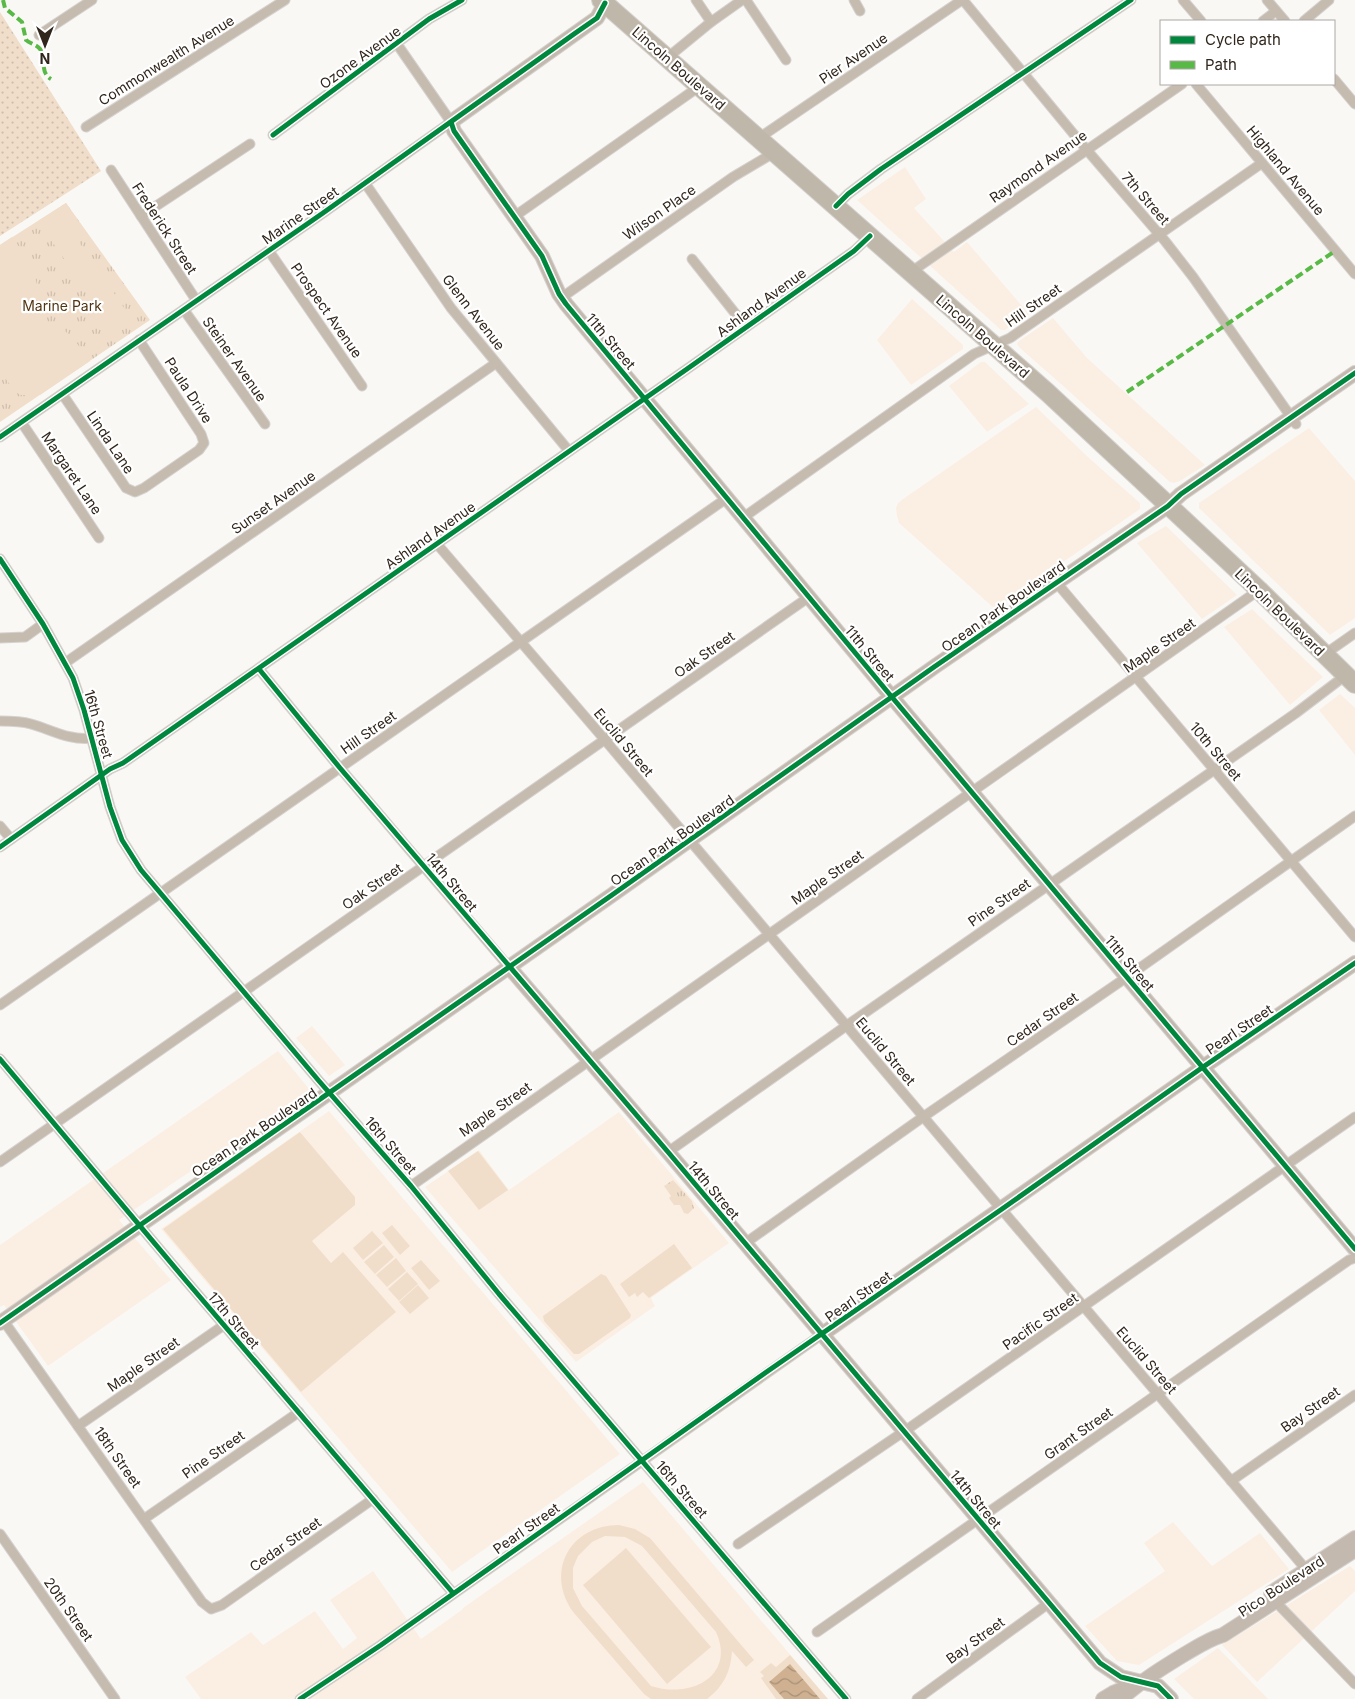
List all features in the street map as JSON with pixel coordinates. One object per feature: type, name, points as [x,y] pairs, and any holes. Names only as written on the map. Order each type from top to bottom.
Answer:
[{"type":"highway","name":"Lincoln Boulevard","points":[[604,1],[1048,393],[1259,590],[1351,679]]},
{"type":"street","points":[[39,34],[92,0]]},
{"type":"street","name":"Commonwealth Avenue","points":[[86,127],[285,0]]},
{"type":"street","name":"Ozone Avenue","points":[[273,135],[441,11],[462,0]]},
{"type":"street","points":[[696,0],[711,22]]},
{"type":"street","points":[[667,58],[711,22],[744,0],[786,60]]},
{"type":"street","points":[[854,0],[860,10]]},
{"type":"street","name":"7th Street","points":[[963,0],[1193,277],[1294,421]]},
{"type":"street","name":"Pier Avenue","points":[[759,138],[963,0]]},
{"type":"street","points":[[836,206],[848,194],[881,169],[1131,0]]},
{"type":"street","points":[[1183,0],[1199,20]]},
{"type":"street","points":[[1266,0],[1284,20]]},
{"type":"street","points":[[1305,20],[1329,0]]},
{"type":"street","name":"Marine Street","points":[[0,437],[63,395],[597,18],[604,1]]},
{"type":"street","points":[[1264,20],[1276,11]]},
{"type":"street","name":"11th Street","points":[[397,44],[451,122],[454,131],[515,216],[545,262],[562,298],[809,597],[1355,1249]]},
{"type":"street","points":[[1335,80],[1355,104]]},
{"type":"street","name":"Raymond Avenue","points":[[911,272],[1181,85]]},
{"type":"street","name":"Highland Avenue","points":[[1197,85],[1355,274]]},
{"type":"street","points":[[515,216],[700,86]]},
{"type":"street","points":[[141,216],[250,144]]},
{"type":"street","name":"Wilson Place","points":[[562,298],[733,177],[775,152]]},
{"type":"street","name":"Hill Street","points":[[744,517],[974,354],[1010,338],[1262,163]]},
{"type":"street","name":"Frederick Street","points":[[111,170],[196,300]]},
{"type":"street","name":"Glenn Avenue","points":[[365,183],[450,308],[569,451]]},
{"type":"street","name":"Ashland Avenue","points":[[0,847],[102,775],[259,669],[644,399],[854,251],[870,236]]},
{"type":"street","name":"Prospect Avenue","points":[[268,251],[362,386]]},
{"type":"street","points":[[692,259],[746,327]]},
{"type":"street","name":"Steiner Avenue","points":[[184,310],[264,424]]},
{"type":"street","name":"Paula Drive","points":[[139,340],[202,434],[204,443],[199,450],[168,471]]},
{"type":"street","name":"Sunset Avenue","points":[[65,663],[496,363]]},
{"type":"street","name":"Ocean Park Boulevard","points":[[2,1321],[236,1157],[331,1093],[1056,582],[1168,506],[1188,499],[1294,421],[1355,373]]},
{"type":"street","name":"Ocean Park Boulevard","points":[[1294,421],[1355,382]]},
{"type":"street","name":"Linda Lane","points":[[63,395],[126,488],[135,492],[168,471]]},
{"type":"street","name":"Margaret Lane","points":[[22,423],[99,538]]},
{"type":"street","name":"Hill Street","points":[[0,1005],[727,498]]},
{"type":"street","name":"Euclid Street","points":[[437,544],[1310,1573]]},
{"type":"street","name":"16th Street","points":[[0,559],[43,624],[78,691],[110,807],[122,840],[141,870],[411,1186],[499,1294],[846,1699]]},
{"type":"street","name":"10th Street","points":[[1056,582],[1355,937]]},
{"type":"street","name":"Maple Street","points":[[411,1186],[588,1060],[973,793],[1259,590]]},
{"type":"street","name":"Oak Street","points":[[0,1162],[809,597]]},
{"type":"street","points":[[0,638],[25,637],[43,624]]},
{"type":"street","points":[[1325,654],[1355,633]]},
{"type":"street","name":"14th Street","points":[[259,669],[340,768],[1100,1663],[1121,1677],[1158,1686],[1172,1699]]},
{"type":"street","name":"Pine Street","points":[[668,1152],[1213,770],[1312,702],[1351,679]]},
{"type":"street","points":[[0,721],[30,724],[76,739],[92,738]]},
{"type":"street","name":"Cedar Street","points":[[744,1244],[1355,816]]},
{"type":"street","points":[[0,826],[11,839]]},
{"type":"street","name":"Pearl Street","points":[[300,1699],[381,1645],[1203,1067],[1355,963]]},
{"type":"street","name":"17th Street","points":[[0,1059],[453,1593]]},
{"type":"street","name":"Pacific Street","points":[[738,1544],[904,1432],[1355,1117]]},
{"type":"street","name":"Grant Street","points":[[817,1632],[1158,1393],[1355,1258]]},
{"type":"street","name":"18th Street","points":[[2,1321],[202,1602],[211,1609]]},
{"type":"street","name":"Maple Street","points":[[78,1426],[224,1325]]},
{"type":"street","name":"Bay Street","points":[[1231,1481],[1355,1395]]},
{"type":"street","name":"Pine Street","points":[[144,1519],[298,1412]]},
{"type":"street","name":"Cedar Street","points":[[211,1609],[222,1604],[372,1499]]},
{"type":"street","name":"20th Street","points":[[0,1534],[115,1699]]},
{"type":"street","name":"Pico Boulevard","points":[[1103,1699],[1140,1682],[1212,1638],[1222,1635],[1310,1573],[1355,1538]]},
{"type":"street","name":"Pico Boulevard","points":[[1310,1573],[1355,1550]]},
{"type":"street","points":[[1272,1598],[1355,1684]]},
{"type":"street","name":"Bay Street","points":[[917,1699],[1049,1603]]},
{"type":"street","name":"Pico Boulevard","points":[[1121,1699],[1140,1682]]},
{"type":"shaded area","points":[[905,167],[926,199],[914,208],[954,252],[967,242],[1029,314],[1005,330],[1001,330],[857,200]]},
{"type":"shaded area","points":[[912,299],[963,345],[963,349],[911,385],[877,340]]},
{"type":"shaded area","points":[[1053,318],[1087,358],[1205,465],[1180,481],[1170,482],[1020,348],[1017,344],[1019,341]]},
{"type":"shaded area","points":[[981,362],[985,362],[1029,404],[987,432],[949,386]]},
{"type":"shaded area","points":[[1036,407],[1089,458],[1140,503],[1140,509],[995,609],[899,523],[896,508],[903,499]]},
{"type":"shaded area","points":[[1309,428],[1355,481],[1355,618],[1330,635],[1199,508],[1199,503]]},
{"type":"shaded area","points":[[1166,526],[1237,595],[1202,619],[1137,543]]},
{"type":"shaded area","points":[[1252,609],[1323,677],[1290,705],[1224,627]]},
{"type":"shaded area","points":[[1340,694],[1355,708],[1355,755],[1319,710]]},
{"type":"shaded area","points":[[312,1026],[345,1065],[329,1076],[296,1038]]},
{"type":"shaded area","points":[[278,1051],[310,1090],[119,1220],[171,1280],[48,1366],[4,1305],[0,1307],[0,1245]]},
{"type":"shaded area","points":[[329,1111],[620,1454],[452,1572],[161,1229]]},
{"type":"shaded area","points":[[619,1112],[729,1243],[651,1298],[655,1306],[576,1362],[425,1187],[479,1150],[509,1190]]},
{"type":"shaded area","points":[[643,1482],[828,1699],[201,1699],[185,1677],[251,1632],[263,1645],[315,1611],[343,1649],[357,1638],[330,1600],[373,1571],[421,1639]]},
{"type":"shaded area","points":[[1173,1522],[1212,1566],[1260,1533],[1289,1569],[1139,1665],[1117,1661],[1085,1626],[1165,1571],[1144,1543]]},
{"type":"shaded area","points":[[1350,1566],[1355,1571],[1355,1591],[1257,1682],[1222,1645]]},
{"type":"shaded area","points":[[1218,1648],[1268,1699],[1194,1699],[1174,1679]]},
{"type":"green space","points":[[0,12],[101,171],[0,236]]},
{"type":"green space","name":"Marine Park","points":[[66,203],[150,320],[0,422],[0,245]]},
{"type":"green space","points":[[66,203],[88,235],[79,242],[129,315],[111,327],[38,221]]},
{"type":"green space","points":[[12,237],[33,266],[40,300],[36,319],[54,324],[68,333],[90,361],[40,395],[34,392],[27,395],[17,393],[0,372],[0,245]]},
{"type":"green space","points":[[300,1132],[355,1197],[355,1205],[312,1241],[331,1263],[343,1252],[396,1312],[301,1392],[163,1229]]},
{"type":"green space","points":[[478,1151],[508,1190],[479,1210],[448,1171]]},
{"type":"green space","points":[[673,1180],[692,1201],[694,1208],[688,1214],[684,1213],[680,1205],[674,1205],[669,1198],[671,1196],[664,1186]]},
{"type":"green space","points":[[392,1225],[410,1246],[400,1255],[382,1233]]},
{"type":"green space","points":[[372,1231],[383,1243],[363,1260],[353,1248]]},
{"type":"green space","points":[[674,1244],[692,1268],[649,1298],[643,1292],[637,1297],[635,1293],[629,1297],[620,1284]]},
{"type":"green space","points":[[384,1245],[394,1257],[375,1274],[364,1262]]},
{"type":"green space","points":[[396,1258],[406,1271],[387,1287],[376,1275]]},
{"type":"green space","points":[[421,1260],[440,1281],[429,1290],[411,1268]]},
{"type":"green space","points":[[407,1272],[418,1284],[399,1301],[388,1289]]},
{"type":"green space","points":[[601,1274],[606,1276],[631,1315],[630,1318],[579,1354],[574,1354],[544,1321],[543,1316]]},
{"type":"green space","points":[[418,1285],[429,1298],[410,1314],[399,1302]]},
{"type":"green space","points":[[619,1525],[635,1529],[650,1538],[754,1660],[746,1667],[732,1651],[730,1666],[722,1684],[707,1699],[651,1699],[644,1694],[574,1613],[565,1597],[561,1582],[562,1567],[567,1554],[575,1542],[587,1533],[602,1527]],"holes":[[[605,1536],[625,1537],[642,1546],[716,1632],[721,1647],[720,1661],[715,1672],[706,1680],[694,1686],[681,1689],[651,1686],[582,1606],[573,1588],[573,1568],[578,1556],[592,1542]]]},
{"type":"green space","points":[[626,1548],[711,1647],[667,1684],[583,1585]]},
{"type":"green space","points":[[790,1655],[828,1699],[776,1699],[761,1678],[764,1676],[760,1672],[771,1663],[776,1667]]},
{"type":"water","points":[[790,1664],[820,1699],[784,1699],[769,1682]]},
{"type":"marked path","points":[[3,0],[5,8],[22,22],[26,40],[40,49],[45,73],[51,79]]},
{"type":"marked path","points":[[1127,392],[1335,251]]},
{"type":"cycle path","points":[[273,135],[429,19],[462,0]]},
{"type":"cycle path","points":[[836,206],[848,194],[881,169],[1131,0]]},
{"type":"cycle path","points":[[0,437],[323,213],[597,18],[605,3]]},
{"type":"cycle path","points":[[451,122],[454,131],[542,256],[559,294],[566,304],[886,690],[1355,1249]]},
{"type":"cycle path","points":[[0,847],[687,369],[854,251],[870,236]]},
{"type":"cycle path","points":[[0,1323],[612,895],[934,667],[1168,506],[1181,494],[1355,373]]},
{"type":"cycle path","points":[[0,559],[43,624],[73,678],[84,710],[110,807],[122,840],[141,870],[319,1081],[411,1186],[499,1294],[846,1699]]},
{"type":"cycle path","points":[[259,669],[340,768],[1100,1663],[1121,1677],[1158,1686],[1171,1699]]},
{"type":"cycle path","points":[[300,1699],[381,1645],[765,1373],[1355,963]]},
{"type":"cycle path","points":[[0,1059],[182,1276],[453,1593]]}]
